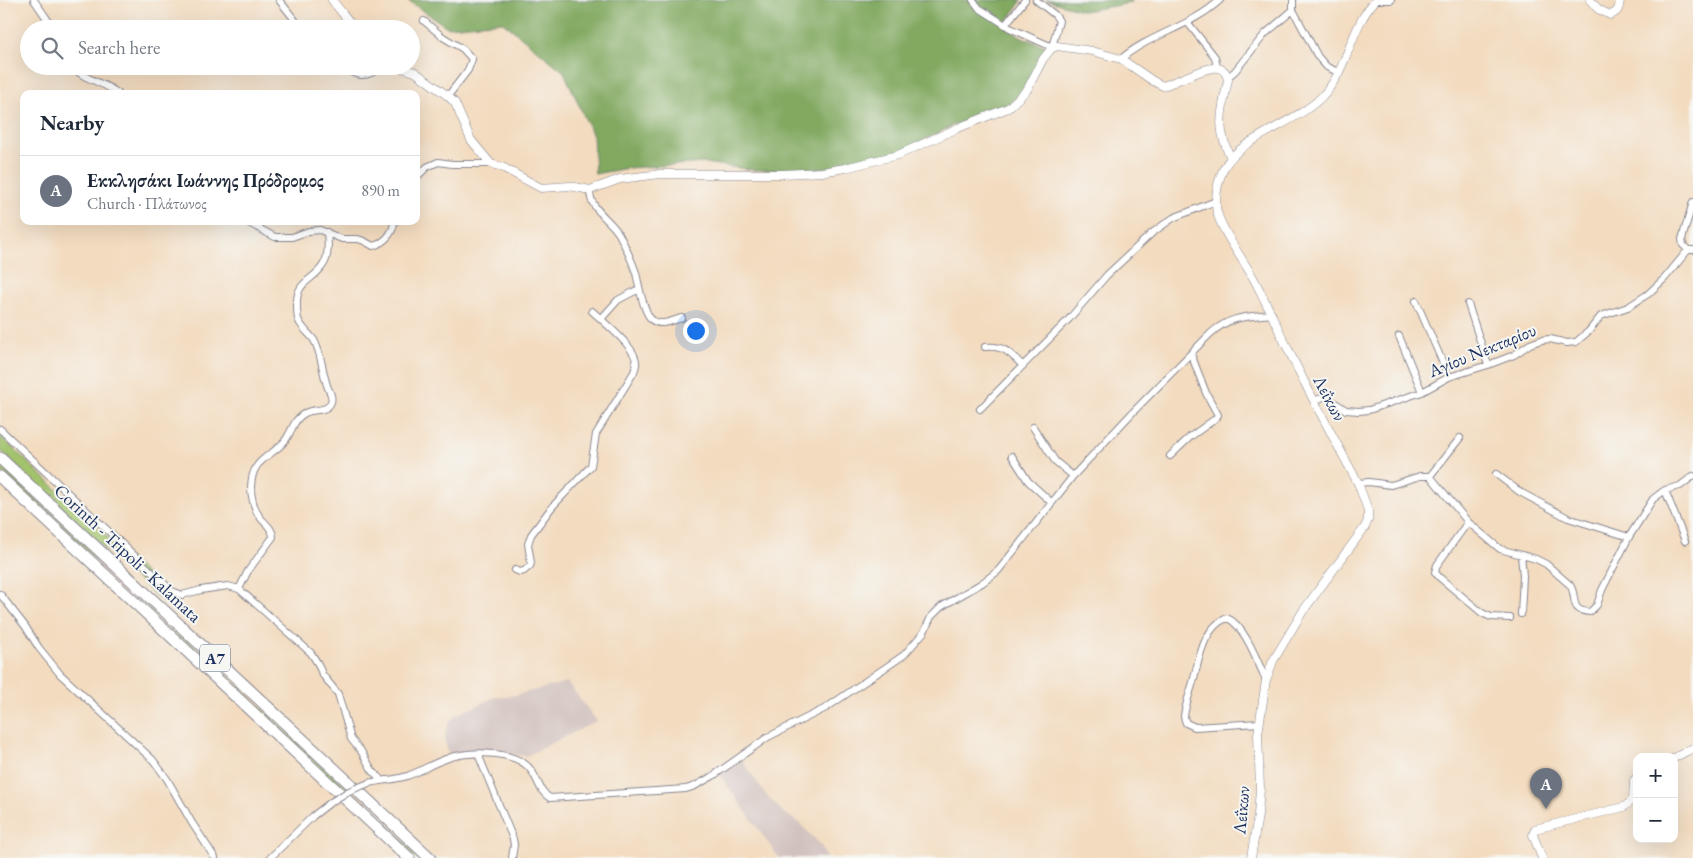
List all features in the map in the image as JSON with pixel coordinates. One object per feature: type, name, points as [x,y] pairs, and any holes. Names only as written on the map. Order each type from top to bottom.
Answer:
[{"type":"highway","name":"Corinth - Tripoli - Kalamata","points":[[0,458],[430,858]]},
{"type":"highway","name":"Corinth - Tripoli - Kalamata","points":[[0,477],[409,858]]},
{"type":"street","points":[[34,0],[48,20]]},
{"type":"street","points":[[278,0],[295,20]]},
{"type":"street","points":[[332,0],[348,20]]},
{"type":"street","points":[[973,0],[979,8],[1024,35],[1052,47],[1065,46],[1121,60],[1153,82],[1163,86],[1217,68],[1223,70],[1228,77]]},
{"type":"street","points":[[1006,25],[1025,0]]},
{"type":"street","points":[[420,174],[427,167],[438,162],[491,164],[502,167],[541,188],[570,186],[590,190],[620,179],[660,174],[783,174],[822,172],[898,155],[1008,108],[1027,90],[1041,61],[1052,47],[1058,24],[1058,17],[1036,0]]},
{"type":"street","points":[[1121,60],[1136,46],[1188,23],[1220,0]]},
{"type":"street","points":[[1293,0],[1293,10],[1322,62],[1338,72]]},
{"type":"street","points":[[980,409],[1069,319],[1107,275],[1152,232],[1173,218],[1216,201],[1224,168],[1231,158],[1245,145],[1290,120],[1320,99],[1330,87],[1338,72],[1361,21],[1378,0],[1391,0]]},
{"type":"street","points":[[1590,0],[1598,9],[1610,15],[1616,13],[1619,9],[1620,0]]},
{"type":"street","points":[[1231,158],[1223,142],[1220,129],[1228,77],[1265,34],[1293,10]]},
{"type":"street","points":[[424,20],[444,37],[463,49],[472,59],[468,70],[448,96]]},
{"type":"street","points":[[1188,23],[1215,57],[1217,68]]},
{"type":"street","points":[[83,75],[114,90]]},
{"type":"street","points":[[419,75],[455,103],[471,140],[491,164]]},
{"type":"street","points":[[590,190],[592,201],[619,234],[633,266],[639,289],[651,320],[657,323],[664,323],[682,318]]},
{"type":"street","name":"Λεΐκων","points":[[1216,201],[1217,212],[1221,221],[1272,314],[1358,484],[1368,510],[1368,520],[1365,527],[1303,611],[1273,661],[1266,680],[1257,745],[1259,808],[1251,858]]},
{"type":"street","points":[[1691,250],[1683,245],[1682,239],[1693,202]]},
{"type":"street","points":[[252,225],[267,234],[284,238],[309,231],[327,232],[342,239],[358,239],[373,246],[376,246],[392,232],[394,225]]},
{"type":"street","points":[[239,589],[248,571],[274,538],[253,503],[251,488],[255,471],[264,457],[284,443],[292,424],[298,418],[306,412],[326,408],[331,404],[332,398],[325,380],[317,348],[298,318],[297,297],[298,289],[314,277],[326,260],[328,248],[327,232]]},
{"type":"street","name":"Αγίου Νεκταρίου","points":[[1315,400],[1325,396],[1346,410],[1364,411],[1422,392],[1448,377],[1488,366],[1540,340],[1550,339],[1567,343],[1576,342],[1602,316],[1628,307],[1648,294],[1666,278],[1691,250]]},
{"type":"street","points":[[601,319],[618,300],[639,289]]},
{"type":"street","points":[[1416,301],[1448,377]]},
{"type":"street","points":[[1468,304],[1488,366]]},
{"type":"street","points":[[514,570],[524,571],[530,566],[528,544],[531,535],[552,507],[591,466],[596,434],[634,372],[637,363],[634,354],[627,345],[592,311]]},
{"type":"street","points":[[270,858],[313,816],[349,791],[369,783],[406,776],[451,757],[467,754],[508,757],[527,765],[534,773],[542,790],[550,798],[686,789],[696,786],[768,737],[826,708],[904,655],[924,632],[931,617],[941,607],[982,583],[998,571],[1073,476],[1133,412],[1218,328],[1226,322],[1243,317],[1272,314]]},
{"type":"street","points":[[1399,336],[1422,392]]},
{"type":"street","points":[[985,347],[996,346],[1007,351],[1023,366]]},
{"type":"street","points":[[1170,456],[1218,415],[1206,394],[1191,354]]},
{"type":"street","points":[[1033,427],[1055,461],[1073,476]]},
{"type":"street","points":[[0,428],[172,591],[182,595],[228,586],[239,589],[315,659],[322,674],[338,694],[351,740],[381,780]]},
{"type":"street","points":[[1430,476],[1460,438]]},
{"type":"street","points":[[1012,456],[1028,481],[1052,503]]},
{"type":"street","points":[[1496,474],[1520,492],[1568,518],[1629,538]]},
{"type":"street","points":[[1358,484],[1369,482],[1391,485],[1420,476],[1430,476]]},
{"type":"street","points":[[1430,476],[1468,522],[1500,550],[1536,559],[1546,564],[1573,589],[1576,606],[1590,612],[1597,605],[1602,590],[1629,538],[1653,499],[1665,490],[1680,486],[1693,476]]},
{"type":"street","points":[[1665,490],[1684,541]]},
{"type":"street","points":[[1468,522],[1437,565],[1435,572],[1438,577],[1482,613],[1491,617],[1510,618]]},
{"type":"street","points":[[1520,614],[1523,576],[1521,556]]},
{"type":"street","points":[[0,594],[60,674],[161,769],[192,823],[215,858]]},
{"type":"street","points":[[1259,723],[1195,727],[1186,723],[1184,717],[1202,647],[1214,626],[1221,620],[1227,618],[1236,623],[1266,680]]},
{"type":"street","points":[[1678,756],[1693,748]]},
{"type":"street","points":[[478,754],[514,845],[512,858]]},
{"type":"street","points":[[1542,858],[1533,835],[1535,829],[1624,807],[1633,798]]},
{"type":"shaded area","points":[[567,682],[597,721],[526,756],[474,750],[448,754],[445,741],[446,730],[450,721],[458,714],[495,697],[516,695]]},
{"type":"shaded area","points":[[742,760],[765,794],[784,813],[797,821],[821,845],[828,858],[780,858],[776,854],[720,775]]},
{"type":"green space","points":[[407,0],[1022,0],[1004,26],[1025,38],[1049,47],[1030,84],[1004,109],[958,123],[904,150],[838,166],[809,170],[753,170],[705,163],[628,168],[595,174],[593,136],[564,72],[503,22],[447,27]]},
{"type":"green space","points":[[1046,0],[1130,0],[1131,3],[1084,11]]},
{"type":"green space","points":[[0,436],[161,588],[166,602],[162,602],[0,450]]},
{"type":"green space","points":[[0,465],[422,858],[416,858],[0,470]]},
{"type":"place","name":"Εκκλησάκι Ιωάννης Πρόδρομος","points":[[1546,809]]}]
